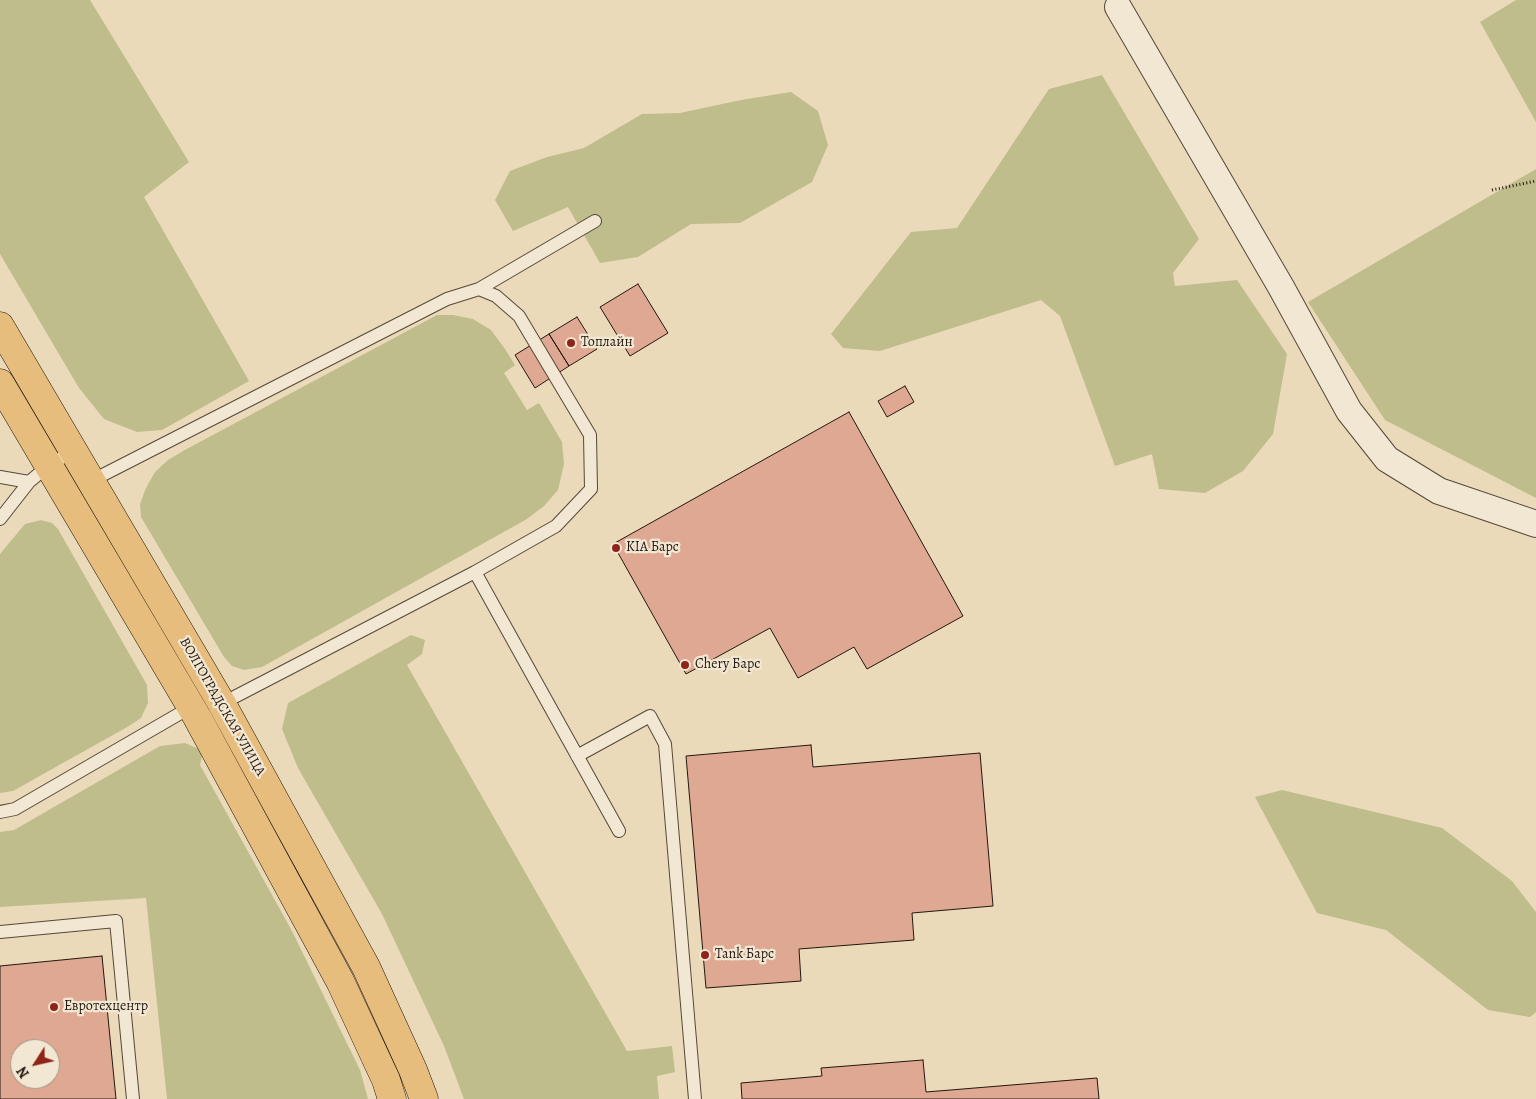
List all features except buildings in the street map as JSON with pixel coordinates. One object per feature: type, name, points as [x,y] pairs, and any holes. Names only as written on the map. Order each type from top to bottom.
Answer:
[{"type":"main road","name":"ВОЛГОГРАДСКАЯ УЛИЦА","points":[[0,326],[222,704],[366,967],[414,1070],[424,1099]]},
{"type":"main road","name":"ВОЛГОГРАДСКАЯ УЛИЦА","points":[[0,383],[38,474],[194,712],[340,981],[386,1080],[392,1099]]},
{"type":"street","points":[[1118,7],[1281,287],[1349,410],[1387,459],[1439,491],[1536,524]]},
{"type":"lane","points":[[91,482],[447,299],[478,289],[595,221]]},
{"type":"lane","points":[[0,812],[15,808],[194,712],[222,704],[475,572],[556,526],[591,488],[590,435],[518,316],[496,296],[478,289]]},
{"type":"lane","points":[[0,519],[38,474],[73,451]]},
{"type":"lane","points":[[0,477],[38,474]]},
{"type":"lane","points":[[475,572],[619,831]]},
{"type":"lane","points":[[577,756],[650,716],[664,744],[695,1099]]},
{"type":"lane","points":[[0,932],[116,921],[133,1099]]},
{"type":"path","points":[[1492,190],[1536,181]]},
{"type":"shaded area","points":[[0,0],[90,0],[189,162],[144,197],[249,381],[162,430],[137,432],[104,419],[79,388],[0,254]]},
{"type":"shaded area","points":[[1516,0],[1536,0],[1536,122],[1480,22]]},
{"type":"shaded area","points":[[1102,75],[1199,239],[1173,273],[1175,286],[1237,280],[1287,354],[1273,434],[1243,471],[1205,493],[1159,489],[1152,454],[1115,466],[1060,316],[1041,300],[880,351],[843,348],[831,334],[911,232],[957,228],[1049,89]]},
{"type":"shaded area","points":[[791,92],[818,111],[828,145],[812,182],[740,223],[691,224],[638,257],[600,263],[568,207],[513,231],[495,200],[510,171],[547,157],[584,148],[642,114],[680,113]]},
{"type":"shaded area","points":[[1536,169],[1536,498],[1385,420],[1308,302]]},
{"type":"shaded area","points":[[437,315],[453,315],[473,319],[491,330],[505,349],[515,365],[504,373],[527,410],[539,403],[562,442],[564,464],[558,490],[544,506],[527,519],[262,667],[244,670],[232,666],[224,657],[141,517],[140,504],[155,472],[168,460],[183,451]]},
{"type":"shaded area","points":[[41,520],[52,523],[58,529],[147,685],[148,703],[141,718],[129,726],[13,791],[0,793],[0,554],[25,524]]},
{"type":"shaded area","points":[[411,635],[425,640],[422,654],[407,665],[627,1051],[672,1046],[675,1072],[657,1076],[659,1099],[464,1099],[444,1046],[382,914],[298,768],[282,729],[288,703]]},
{"type":"shaded area","points":[[185,743],[203,751],[200,765],[292,931],[360,1070],[368,1099],[167,1099],[146,898],[0,907],[0,832],[14,830],[160,746]]},
{"type":"shaded area","points":[[1282,790],[1442,828],[1512,881],[1536,912],[1536,1012],[1530,1017],[1488,1010],[1386,930],[1317,913],[1255,797]]},
{"type":"place","name":"Топлайн","points":[[571,343]]},
{"type":"place","name":"KIA Барс","points":[[616,548]]},
{"type":"place","name":"Chery Барс","points":[[685,665]]},
{"type":"place","name":"Tank Барс","points":[[705,955]]},
{"type":"place","name":"Евротехцентр","points":[[54,1007]]}]
